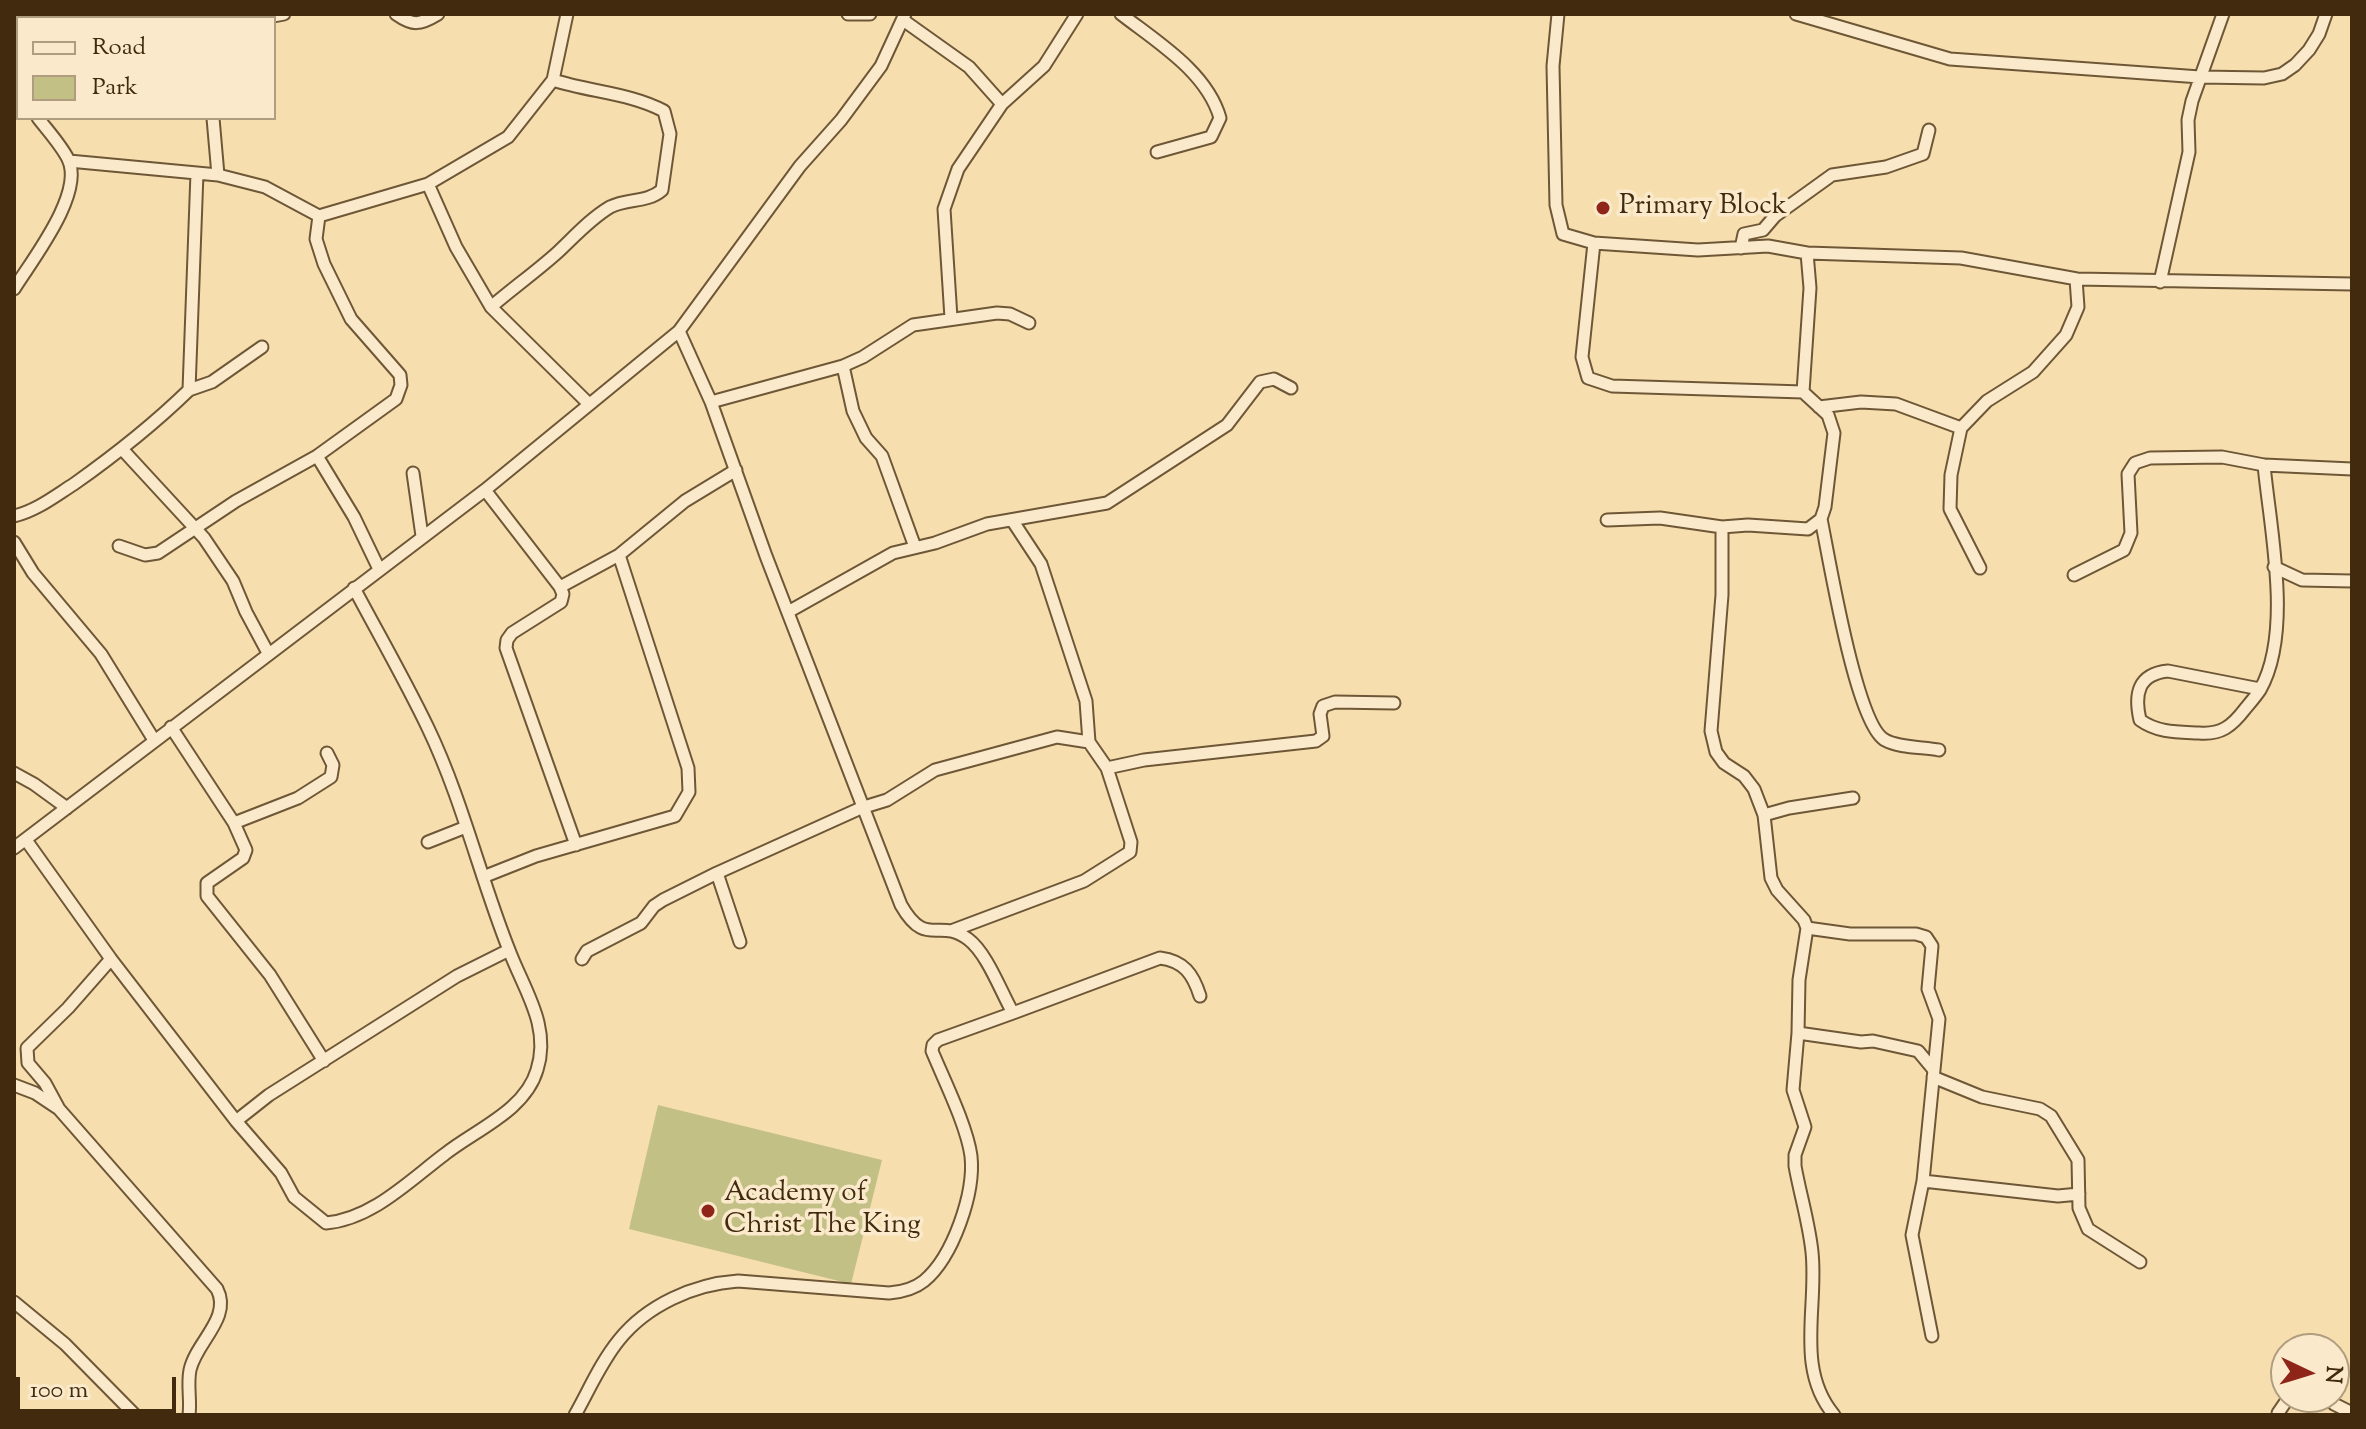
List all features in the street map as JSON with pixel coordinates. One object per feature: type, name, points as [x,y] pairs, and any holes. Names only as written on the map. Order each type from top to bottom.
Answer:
[{"type":"street","points":[[396,14],[410,24],[422,24],[438,14]]},
{"type":"street","points":[[69,161],[218,175],[265,187],[319,216],[428,184],[508,137],[553,80],[567,14]]},
{"type":"street","points":[[848,14],[870,14]]},
{"type":"street","points":[[951,318],[944,209],[958,169],[1002,104],[1044,66],[1077,14]]},
{"type":"street","points":[[1121,14],[1180,61],[1215,102],[1220,118],[1211,137],[1157,152]]},
{"type":"street","points":[[1558,14],[1553,66],[1556,205],[1563,234],[1594,243],[1698,250],[1768,246],[1807,253],[1961,258],[2076,279],[2352,284]]},
{"type":"street","points":[[1796,14],[1950,59],[2200,77],[2264,78],[2282,74],[2309,50],[2326,14]]},
{"type":"street","points":[[2160,282],[2189,152],[2188,120],[2223,14]]},
{"type":"street","points":[[14,848],[485,490],[679,331],[800,166],[841,120],[881,66],[904,17],[969,67],[1002,104]]},
{"type":"street","points":[[491,307],[609,208],[653,197],[662,190],[670,134],[664,111],[646,101],[589,91],[553,80]]},
{"type":"street","points":[[14,289],[66,203],[70,182],[69,161],[39,120]]},
{"type":"street","points":[[213,120],[218,175]]},
{"type":"street","points":[[1741,248],[1744,234],[1763,230],[1775,216],[1832,175],[1886,167],[1923,154],[1929,130]]},
{"type":"street","points":[[189,390],[197,173]]},
{"type":"street","points":[[428,184],[456,247],[491,307],[589,404]]},
{"type":"street","points":[[119,546],[145,555],[158,553],[236,501],[317,456],[396,399],[401,385],[400,375],[351,319],[324,264],[316,239],[319,216]]},
{"type":"street","points":[[1594,243],[1582,357],[1588,378],[1612,386],[1803,392],[1833,423],[1831,473],[1821,519],[1859,694],[1871,723],[1886,742],[1939,750]]},
{"type":"street","points":[[1803,392],[1810,288],[1807,253]]},
{"type":"street","points":[[1980,568],[1950,509],[1951,475],[1961,428],[1987,401],[2033,372],[2066,335],[2078,307],[2076,279]]},
{"type":"street","points":[[711,402],[843,366],[913,325],[997,313],[1010,314],[1029,323]]},
{"type":"street","points":[[679,331],[711,402],[861,808],[901,905],[910,922],[919,929],[951,931],[967,937],[980,951],[1013,1013]]},
{"type":"street","points":[[14,516],[40,505],[122,449],[189,390],[212,382],[262,347]]},
{"type":"street","points":[[843,366],[853,411],[866,438],[882,456],[915,547]]},
{"type":"street","points":[[788,612],[893,553],[987,524],[1107,503],[1227,425],[1260,382],[1274,379],[1291,388]]},
{"type":"street","points":[[1819,407],[1861,402],[1896,404],[1961,428]]},
{"type":"street","points":[[122,449],[204,538],[233,581],[268,653]]},
{"type":"street","points":[[317,456],[354,517],[379,569]]},
{"type":"street","points":[[2074,575],[2124,550],[2131,533],[2128,474],[2135,463],[2150,458],[2222,457],[2264,465],[2352,469]]},
{"type":"street","points":[[2260,689],[2168,671],[2153,672],[2142,682],[2137,705],[2140,720],[2153,730],[2212,734],[2234,723],[2260,689],[2272,656],[2277,626],[2264,465]]},
{"type":"street","points":[[560,587],[619,555],[685,501],[736,470]]},
{"type":"street","points":[[413,473],[422,536]]},
{"type":"street","points":[[485,490],[563,594],[561,602],[512,633],[506,648],[576,845]]},
{"type":"street","points":[[1607,520],[1660,518],[1722,527],[1748,525],[1808,529],[1821,519]]},
{"type":"street","points":[[951,931],[1084,881],[1130,852],[1131,842],[1107,768],[1089,742],[1086,701],[1041,564],[1012,520]]},
{"type":"street","points":[[1722,527],[1722,595],[1712,742],[1724,763],[1750,782],[1764,815],[1771,878],[1807,928],[1799,980],[1793,1090],[1805,1127],[1795,1155],[1795,1166],[1812,1251],[1811,1355],[1814,1380],[1819,1394],[1834,1415]]},
{"type":"street","points":[[14,542],[33,573],[101,654],[154,740]]},
{"type":"street","points":[[483,877],[536,856],[675,816],[689,792],[688,768],[619,555]]},
{"type":"street","points":[[2274,567],[2302,580],[2352,581]]},
{"type":"street","points":[[26,840],[111,959],[236,1121],[281,1173],[294,1197],[326,1223],[348,1221],[387,1199],[465,1138],[488,1124],[528,1092],[538,1070],[538,1015],[509,950],[429,729],[354,588]]},
{"type":"street","points":[[1107,768],[1144,760],[1316,741],[1323,736],[1320,714],[1323,706],[1335,702],[1394,703]]},
{"type":"street","points":[[171,727],[234,823],[246,850],[243,858],[207,883],[207,896],[270,975],[324,1061]]},
{"type":"street","points":[[582,959],[587,951],[641,923],[663,900],[861,808],[887,800],[935,770],[1057,737],[1089,742]]},
{"type":"street","points":[[234,823],[298,798],[331,777],[333,765],[327,753]]},
{"type":"street","points":[[14,773],[67,808]]},
{"type":"street","points":[[1764,815],[1853,798]]},
{"type":"street","points":[[428,842],[466,827]]},
{"type":"street","points":[[717,873],[740,942]]},
{"type":"street","points":[[1807,928],[1850,934],[1916,934],[1930,941],[1932,946],[1928,989],[1939,1019],[1923,1181],[1912,1235],[1932,1336]]},
{"type":"street","points":[[236,1121],[269,1095],[457,976],[509,950]]},
{"type":"street","points":[[575,1415],[618,1341],[641,1318],[695,1289],[717,1282],[738,1281],[889,1293],[906,1291],[923,1281],[939,1264],[951,1242],[968,1196],[971,1173],[970,1153],[932,1051],[938,1040],[1160,958],[1180,963],[1188,970],[1200,996]]},
{"type":"street","points":[[111,959],[27,1048],[28,1063],[45,1083],[59,1109],[222,1298],[219,1314],[192,1364],[189,1415]]},
{"type":"street","points":[[1798,1033],[1873,1041],[1918,1051],[1933,1073],[1982,1097],[2040,1109],[2051,1116],[2078,1160],[2079,1208],[2088,1229],[2140,1262]]},
{"type":"street","points":[[14,1085],[35,1093],[59,1109]]},
{"type":"street","points":[[1923,1181],[2058,1196],[2079,1194]]},
{"type":"street","points":[[14,1302],[65,1344],[135,1415]]},
{"type":"green space","points":[[658,1105],[882,1160],[851,1284],[629,1229]]},
{"type":"place","name":"Primary Block","points":[[1603,208]]},
{"type":"place","name":"Academy of Christ The King","points":[[708,1211]]}]
